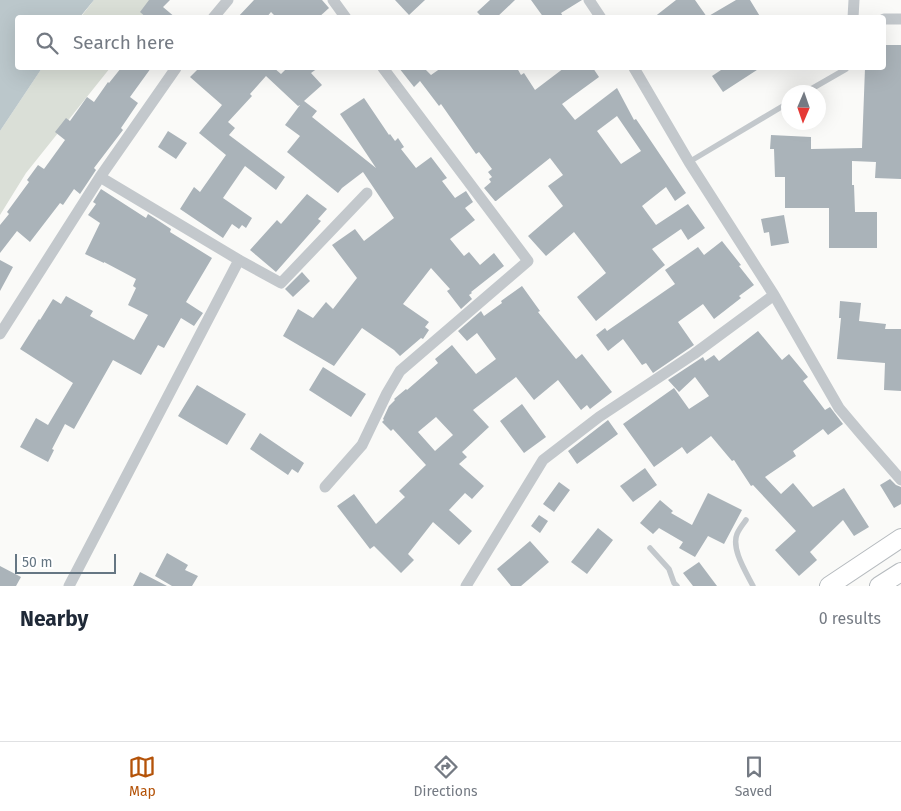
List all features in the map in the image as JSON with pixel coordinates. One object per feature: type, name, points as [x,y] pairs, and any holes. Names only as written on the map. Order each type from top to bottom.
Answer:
[{"type":"main road","points":[[829,586],[901,538]]},
{"type":"main road","points":[[879,586],[901,572]]},
{"type":"street","points":[[216,15],[228,0]]},
{"type":"street","points":[[333,0],[344,15]]},
{"type":"street","points":[[589,0],[598,15]]},
{"type":"street","points":[[853,15],[854,0]]},
{"type":"street","points":[[886,19],[901,19]]},
{"type":"street","points":[[0,334],[100,177],[175,70]]},
{"type":"street","points":[[324,487],[362,445],[400,371],[528,261],[385,70]]},
{"type":"street","points":[[635,70],[689,162],[774,295],[839,408],[901,480]]},
{"type":"street","points":[[100,177],[281,283],[367,193]]},
{"type":"street","points":[[69,586],[239,260]]},
{"type":"street","points":[[466,586],[543,460],[599,417],[694,354],[774,295]]},
{"type":"lane","points":[[818,85],[844,70]]},
{"type":"lane","points":[[689,162],[781,107]]},
{"type":"lane","points":[[746,520],[736,535],[736,545],[738,555],[753,586]]},
{"type":"lane","points":[[650,548],[669,569],[677,586]]},
{"type":"shaded area","points":[[0,0],[94,0],[82,15],[15,15],[15,70],[41,70],[0,131]]},
{"type":"shaded area","points":[[94,0],[165,0],[152,15],[82,15]]},
{"type":"shaded area","points":[[41,70],[108,70],[26,173],[0,215],[0,131]]},
{"type":"building","points":[[149,0],[170,0],[163,7],[172,15],[144,15],[140,12]]},
{"type":"building","points":[[254,0],[322,0],[329,8],[321,15],[274,15],[271,12],[268,15],[240,15]]},
{"type":"building","points":[[395,0],[425,0],[409,15]]},
{"type":"building","points":[[490,0],[515,0],[499,15],[480,15],[477,12]]},
{"type":"building","points":[[531,0],[582,0],[561,13],[562,15],[542,15]]},
{"type":"building","points":[[676,0],[695,0],[706,15],[657,15]]},
{"type":"building","points":[[736,0],[750,0],[759,15],[710,15]]},
{"type":"building","points":[[886,45],[901,45],[901,179],[875,178],[876,162],[852,161],[855,212],[877,212],[877,248],[829,248],[829,208],[785,208],[785,177],[775,177],[774,149],[770,149],[771,135],[811,137],[811,149],[862,148],[865,70],[886,70]]},
{"type":"building","points":[[119,70],[150,70],[130,97],[138,103],[121,128],[123,130],[94,168],[96,170],[80,194],[74,189],[63,205],[60,203],[30,242],[17,231],[0,253],[0,225],[9,214],[7,212],[29,182],[27,180],[38,165],[44,169],[65,140],[55,132],[66,118],[70,121],[87,97],[94,102]]},
{"type":"building","points":[[197,70],[276,70],[281,74],[285,70],[315,70],[311,73],[322,85],[304,101],[317,111],[312,117],[376,168],[340,114],[364,98],[389,135],[395,141],[398,138],[404,147],[401,149],[416,168],[431,157],[447,178],[442,181],[455,198],[466,191],[473,202],[465,208],[475,220],[450,239],[464,256],[469,252],[480,265],[494,253],[504,266],[471,292],[469,295],[472,299],[461,309],[447,291],[450,289],[431,268],[403,304],[429,322],[425,327],[429,330],[423,339],[421,338],[400,356],[362,328],[334,366],[283,336],[298,309],[313,318],[326,302],[333,309],[357,278],[332,245],[355,229],[364,241],[394,218],[363,172],[338,193],[287,152],[300,136],[285,125],[300,105],[298,106],[266,76],[250,94],[252,96],[228,122],[235,128],[229,135],[285,177],[276,190],[245,166],[223,198],[252,218],[246,228],[242,225],[239,229],[232,224],[223,238],[180,209],[194,187],[200,192],[226,155],[199,133],[222,105],[190,77]]},
{"type":"building","points":[[401,70],[426,70],[431,75],[438,70],[518,70],[521,75],[524,73],[535,90],[561,70],[594,70],[599,77],[562,104],[575,120],[617,88],[634,120],[636,119],[686,193],[675,201],[666,187],[642,206],[656,225],[688,204],[705,228],[688,240],[681,229],[652,249],[665,265],[596,321],[577,297],[606,273],[574,232],[546,256],[528,236],[563,206],[548,186],[563,175],[550,158],[495,201],[484,188],[491,182],[489,179],[492,177],[488,172],[492,169],[479,152],[476,154],[441,104],[439,106],[420,81],[414,87]],"holes":[[[617,116],[641,151],[621,164],[597,131]]]},
{"type":"building","points":[[721,70],[757,70],[723,92],[712,76]]},
{"type":"building","points":[[168,131],[187,143],[176,159],[158,147]]},
{"type":"building","points":[[101,189],[146,218],[148,214],[171,229],[170,232],[212,258],[186,302],[203,313],[194,326],[181,318],[164,348],[158,345],[141,375],[113,360],[74,429],[65,424],[52,449],[54,450],[48,462],[20,447],[36,418],[48,425],[73,383],[20,349],[39,319],[53,299],[61,304],[66,296],[93,311],[90,316],[134,340],[148,315],[128,305],[136,288],[133,286],[136,279],[85,254],[100,223],[88,215],[96,204],[93,202]]},
{"type":"building","points":[[307,194],[327,209],[318,219],[321,221],[276,272],[250,250],[277,220],[281,224]]},
{"type":"building","points":[[784,215],[789,243],[771,246],[769,232],[764,233],[761,219]]},
{"type":"building","points":[[722,241],[754,285],[714,319],[703,304],[678,322],[694,345],[653,373],[646,363],[642,365],[623,339],[608,351],[596,335],[605,328],[607,331],[675,284],[665,270],[698,247],[704,255]]},
{"type":"building","points":[[0,260],[13,267],[0,291]]},
{"type":"building","points":[[302,272],[310,281],[293,297],[285,289]]},
{"type":"building","points":[[522,286],[540,311],[538,312],[576,359],[582,354],[612,392],[590,409],[587,405],[581,410],[558,380],[534,400],[516,377],[473,410],[489,427],[462,452],[467,457],[459,464],[484,486],[472,499],[465,493],[449,510],[472,531],[459,545],[433,522],[408,554],[414,560],[401,573],[374,546],[370,549],[337,506],[354,494],[376,524],[405,497],[399,491],[426,465],[393,429],[391,431],[382,422],[389,406],[394,399],[438,363],[435,359],[452,345],[476,374],[496,359],[477,333],[467,341],[458,331],[481,311],[484,316],[502,303],[501,301]],"holes":[[[436,417],[453,435],[435,451],[418,432]]]},
{"type":"building","points":[[840,301],[861,303],[859,321],[886,324],[885,329],[901,329],[901,391],[884,390],[885,363],[837,359],[841,318],[839,318]]},
{"type":"building","points":[[758,331],[782,360],[789,354],[808,377],[803,381],[825,410],[830,407],[843,424],[828,435],[823,429],[793,451],[796,456],[765,477],[781,494],[793,483],[813,507],[844,488],[869,527],[854,536],[843,520],[810,552],[817,560],[799,576],[775,550],[796,531],[753,485],[751,486],[734,460],[732,461],[711,436],[687,454],[682,447],[654,467],[623,424],[674,388],[689,409],[709,396],[695,377],[679,392],[668,380],[703,357],[705,361],[714,355],[719,361]]},
{"type":"building","points":[[323,367],[366,394],[351,417],[309,390]]},
{"type":"building","points":[[197,385],[246,414],[227,445],[178,416]]},
{"type":"building","points":[[522,404],[546,437],[524,453],[500,421]]},
{"type":"building","points":[[608,420],[618,434],[577,464],[568,451]]},
{"type":"building","points":[[260,433],[304,463],[298,473],[292,469],[288,475],[250,449]]},
{"type":"building","points":[[645,468],[657,485],[633,502],[620,486]]},
{"type":"building","points":[[890,479],[901,487],[901,504],[894,508],[880,485]]},
{"type":"building","points":[[559,482],[570,490],[554,512],[543,504]]},
{"type":"building","points":[[708,493],[742,510],[724,544],[708,536],[695,557],[679,548],[683,542],[659,528],[653,534],[640,523],[660,500],[673,511],[671,513],[692,525]]},
{"type":"building","points":[[539,515],[548,521],[540,533],[531,526]]},
{"type":"building","points":[[598,528],[613,540],[587,574],[571,562]]},
{"type":"building","points":[[530,541],[549,562],[521,586],[511,586],[497,569]]},
{"type":"building","points":[[167,553],[188,565],[185,570],[198,576],[192,586],[172,586],[155,576]]},
{"type":"building","points":[[699,562],[717,586],[693,586],[683,573]]},
{"type":"building","points":[[0,566],[21,577],[16,586],[0,586]]},
{"type":"building","points":[[140,572],[167,586],[133,586]]}]
